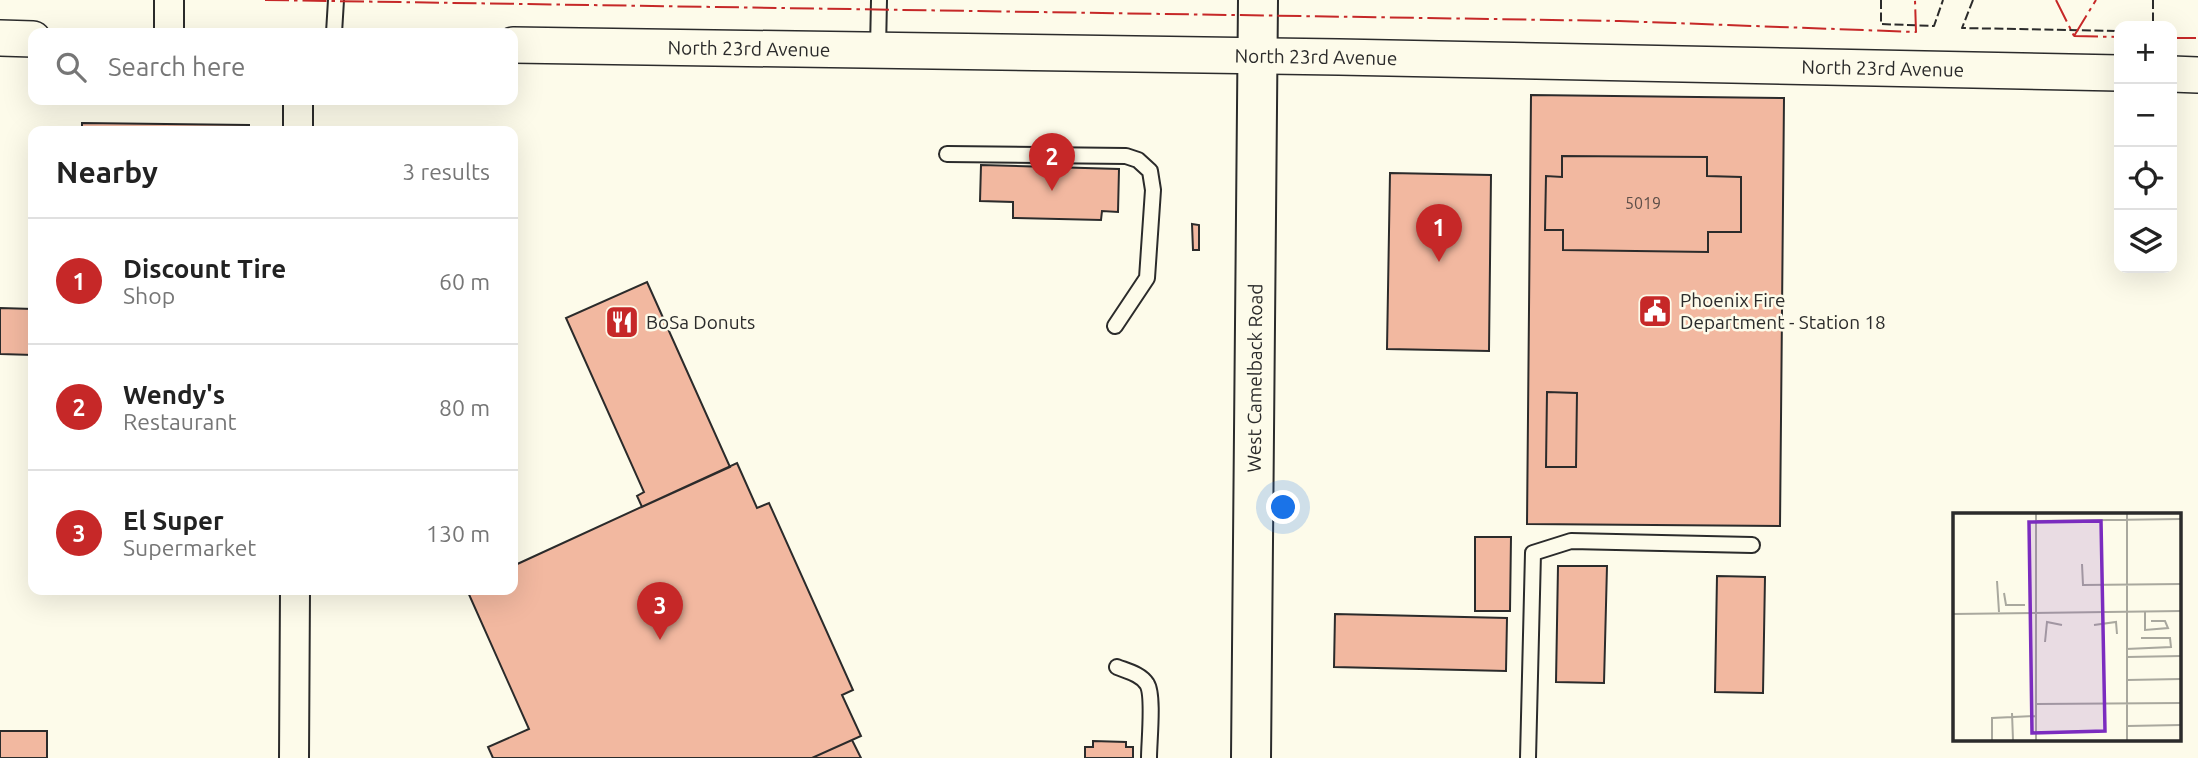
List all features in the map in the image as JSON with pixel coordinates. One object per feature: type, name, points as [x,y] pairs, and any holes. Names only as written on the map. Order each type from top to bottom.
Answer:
[{"type":"main road","name":"West Camelback Road","points":[[1251,758],[1258,0]]},
{"type":"street","points":[[169,0],[169,28]]},
{"type":"street","points":[[0,38],[28,39]]},
{"type":"street","name":"North 23rd Avenue","points":[[518,45],[1257,55],[2114,73]]},
{"type":"street","points":[[2177,74],[2198,75]]},
{"type":"street","points":[[298,105],[298,126]]},
{"type":"street","points":[[294,758],[295,595]]},
{"type":"lane","points":[[334,28],[336,0]]},
{"type":"lane","points":[[878,0],[878,51]]},
{"type":"lane","points":[[947,154],[1126,156],[1138,160],[1150,171],[1153,190],[1147,278],[1115,326]]},
{"type":"lane","points":[[1528,758],[1533,553],[1571,541],[1752,545]]},
{"type":"lane","points":[[1117,667],[1147,682],[1150,693],[1149,758]]},
{"type":"building","name":"Phoenix Fire Department - Station 18","points":[[1531,95],[1784,98],[1780,526],[1527,524]]},
{"type":"building","points":[[82,123],[249,125],[249,126],[82,126]]},
{"type":"building","name":"Phoenix Fire Department - Station 18","points":[[1562,156],[1707,157],[1707,176],[1741,177],[1741,232],[1708,232],[1708,252],[1563,250],[1563,230],[1545,230],[1546,176],[1562,177]]},
{"type":"building","points":[[981,165],[1119,169],[1118,212],[1102,211],[1101,220],[1013,218],[1013,202],[980,201]]},
{"type":"building","points":[[1390,173],[1491,175],[1489,351],[1387,349]]},
{"type":"building","points":[[1192,224],[1199,225],[1199,250],[1193,250]]},
{"type":"building","points":[[647,282],[730,467],[642,507],[637,496],[644,492],[566,318]]},
{"type":"building","points":[[0,308],[28,309],[28,355],[0,354]]},
{"type":"building","points":[[1547,392],[1577,393],[1576,467],[1546,467]]},
{"type":"building","points":[[737,463],[757,508],[769,503],[853,690],[842,695],[861,736],[812,758],[493,758],[488,747],[529,729],[469,595],[518,595],[518,564]]},
{"type":"building","points":[[1475,537],[1511,537],[1510,611],[1475,611]]},
{"type":"building","points":[[1558,566],[1607,566],[1604,683],[1556,682]]},
{"type":"building","points":[[1717,576],[1765,577],[1763,693],[1715,692]]},
{"type":"building","points":[[1335,614],[1507,618],[1506,671],[1334,667]]},
{"type":"building","points":[[0,731],[47,731],[47,758],[0,758]]},
{"type":"building","points":[[852,740],[861,758],[812,758]]},
{"type":"building","points":[[1093,741],[1126,742],[1126,747],[1133,747],[1133,758],[1085,758],[1085,747],[1093,747]]},
{"type":"fence","points":[[1881,0],[1881,24],[1934,26],[1943,0]]},
{"type":"fence","points":[[1973,0],[1962,28],[2114,31]]},
{"type":"fence","points":[[2153,0],[2153,21]]},
{"type":"power","points":[[265,0],[1619,21],[1916,32],[1915,0]]},
{"type":"power","points":[[2056,0],[2074,36]]},
{"type":"power","points":[[2074,36],[2096,0]]},
{"type":"power","points":[[2074,36],[2114,37]]},
{"type":"power","points":[[2177,38],[2198,38]]},
{"type":"place","name":"Wendy's","points":[[1052,191]]},
{"type":"place","name":"Discount Tire","points":[[1439,262]]},
{"type":"place","name":"Phoenix Fire Department - Station 18","points":[[1655,311]]},
{"type":"place","name":"BoSa Donuts","points":[[622,322]]},
{"type":"place","name":"El Super","points":[[660,640]]}]
